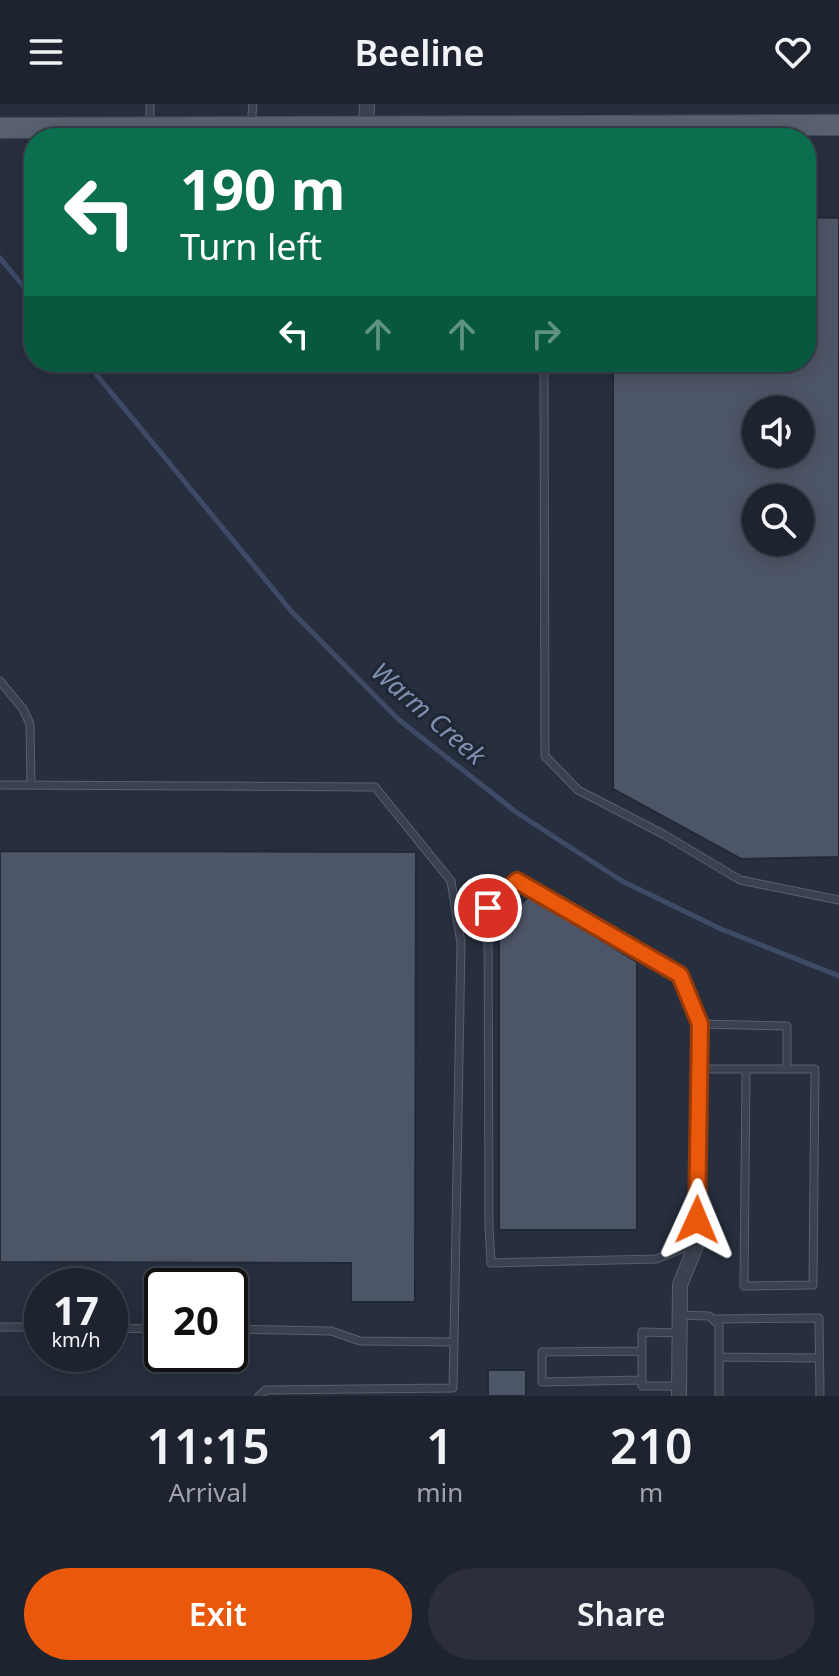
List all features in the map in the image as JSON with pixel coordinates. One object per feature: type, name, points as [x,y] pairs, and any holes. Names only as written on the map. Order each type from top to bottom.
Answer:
[{"type":"main road","points":[[712,128],[839,125]]},
{"type":"main road","points":[[0,128],[425,128]]},
{"type":"street","points":[[366,126],[367,104]]},
{"type":"street","points":[[679,1391],[680,1285],[697,1243]]},
{"type":"lane","points":[[150,104],[150,127]]},
{"type":"lane","points":[[251,127],[253,104]]},
{"type":"lane","points":[[544,372],[545,756],[578,790],[663,834],[740,880],[839,900]]},
{"type":"lane","points":[[0,681],[23,709],[30,724],[31,785]]},
{"type":"lane","points":[[0,785],[375,787],[451,881],[461,943],[453,1388],[266,1390],[259,1396]]},
{"type":"lane","points":[[517,881],[680,975],[700,1024],[697,1069],[697,1243],[656,1259],[491,1263],[488,908],[517,881]]},
{"type":"lane","points":[[700,1024],[787,1026],[787,1069]]},
{"type":"lane","points":[[697,1069],[815,1069],[813,1285],[744,1286],[746,1071]]},
{"type":"lane","points":[[679,1315],[709,1316],[719,1325],[719,1396]]},
{"type":"lane","points":[[714,1319],[819,1318],[820,1396]]},
{"type":"lane","points":[[0,1327],[24,1327]]},
{"type":"lane","points":[[248,1329],[331,1331],[360,1341],[454,1342]]},
{"type":"lane","points":[[679,1333],[642,1332],[642,1386],[679,1391]]},
{"type":"lane","points":[[642,1351],[542,1352],[542,1382],[642,1380]]},
{"type":"lane","points":[[719,1357],[819,1358]]},
{"type":"building","points":[[816,217],[839,218],[839,857],[741,859],[613,789],[613,372],[816,372]]},
{"type":"building","points":[[0,851],[416,852],[415,1302],[351,1302],[351,1263],[0,1262]]},
{"type":"building","points":[[529,896],[637,962],[637,1230],[499,1230],[499,926]]},
{"type":"building","points":[[488,1370],[526,1370],[526,1396],[488,1396]]},
{"type":"waterway","name":"Warm Creek","points":[[0,258],[24,287]]},
{"type":"waterway","name":"Warm Creek","points":[[94,372],[292,612],[398,719],[516,812],[622,881],[721,929],[839,976]]},
{"type":"route","points":[[488,908],[517,881],[680,975],[700,1024],[697,1220]]}]
